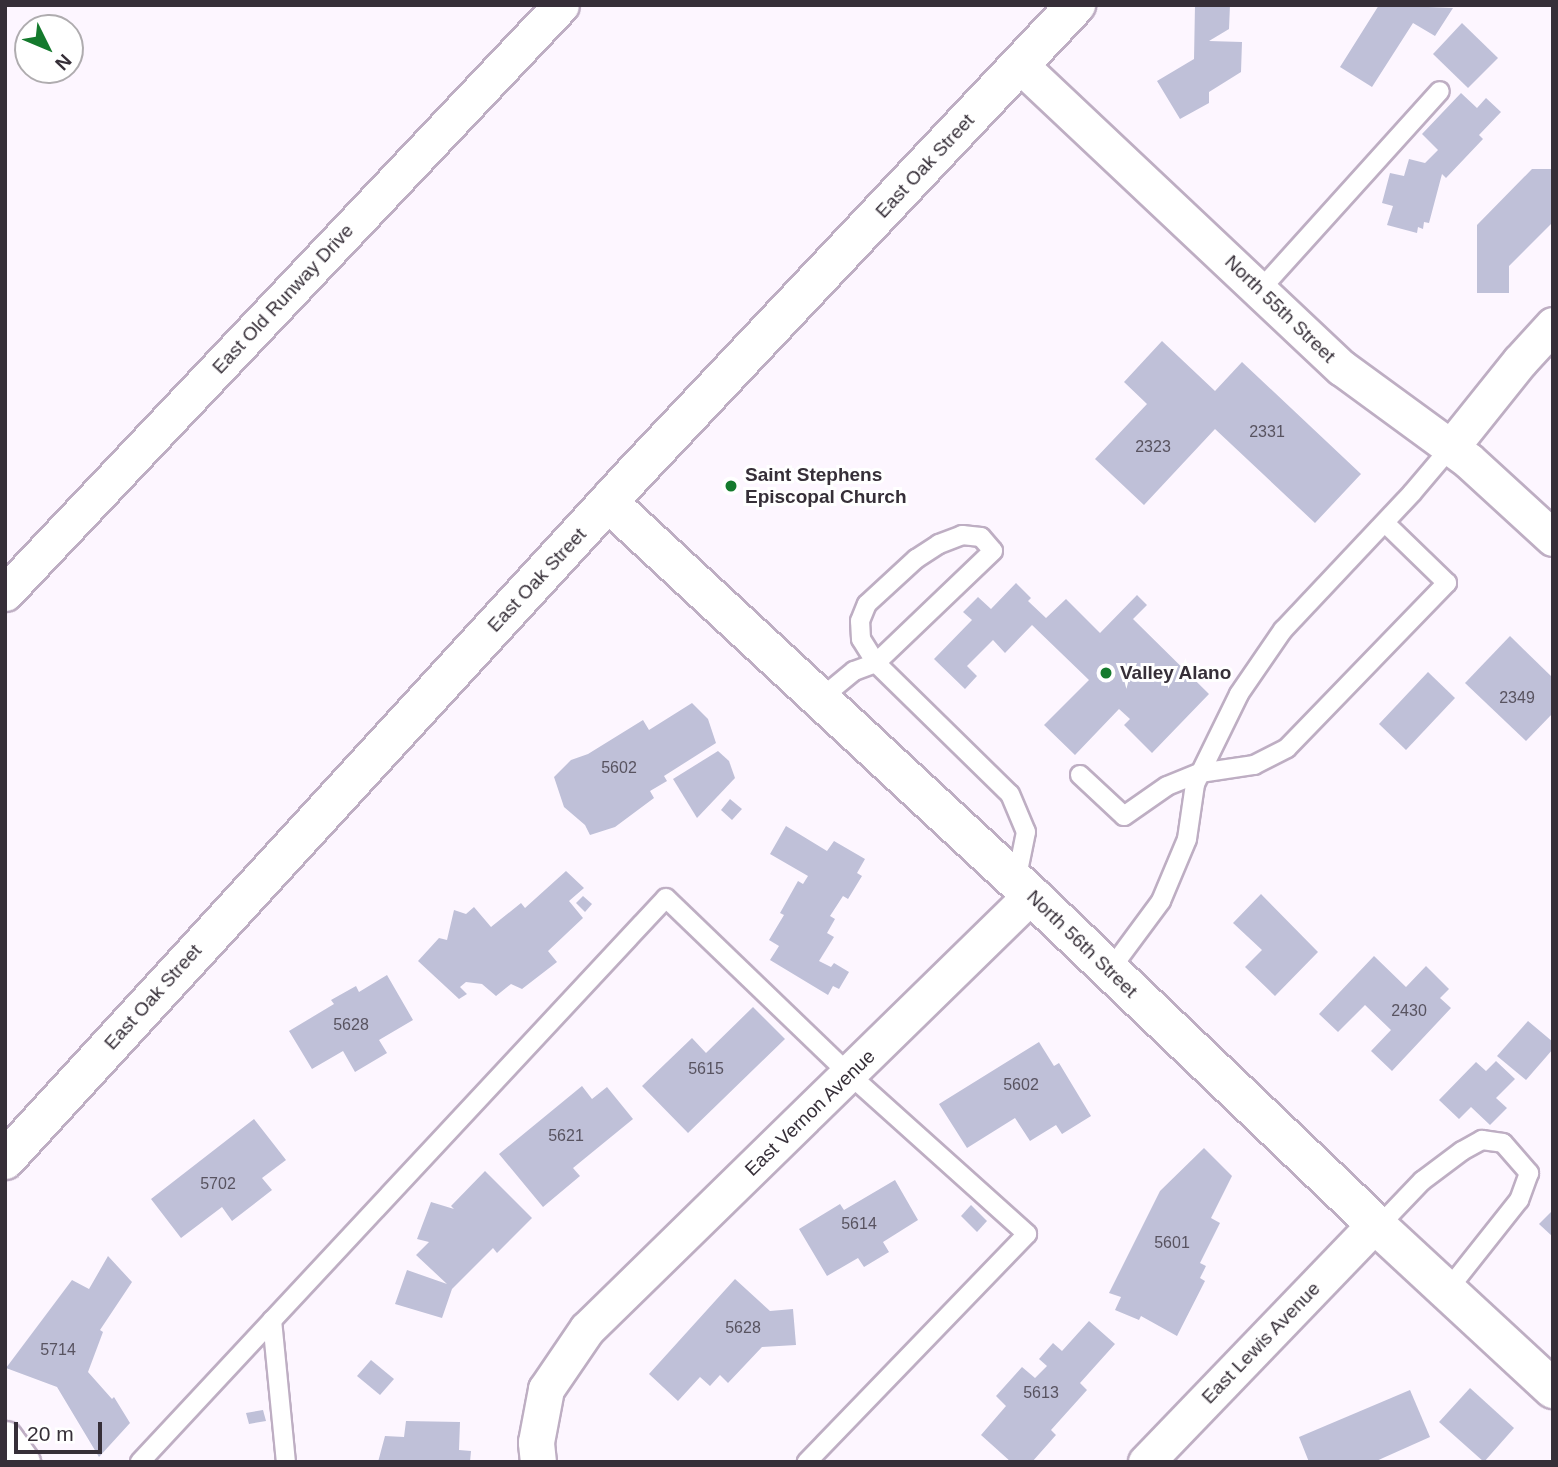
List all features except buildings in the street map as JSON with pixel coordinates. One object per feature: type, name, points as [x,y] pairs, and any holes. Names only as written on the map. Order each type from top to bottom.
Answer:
[{"type":"street","name":"East Old Runway Drive","points":[[5,593],[561,5]]},
{"type":"street","name":"East Oak Street","points":[[5,1160],[608,502],[1076,5]]},
{"type":"street","name":"North 55th Street","points":[[1020,65],[1342,368],[1451,447],[1553,538]]},
{"type":"street","points":[[1451,447],[1520,361],[1553,325]]},
{"type":"street","name":"North 56th Street","points":[[608,502],[1024,888],[1376,1225],[1553,1389]]},
{"type":"street","name":"East Vernon Avenue","points":[[538,1462],[536,1442],[546,1389],[587,1329],[850,1075],[1024,888]]},
{"type":"street","name":"East Lewis Avenue","points":[[1146,1462],[1376,1225]]},
{"type":"street","points":[[5,1439],[22,1462]]},
{"type":"lane","points":[[1260,290],[1440,91]]},
{"type":"lane","points":[[1110,970],[1161,901],[1187,839],[1195,784],[1239,694],[1283,630],[1451,447]]},
{"type":"lane","points":[[1080,775],[1124,816],[1167,786],[1200,773],[1254,765],[1287,748],[1447,583],[1384,523]]},
{"type":"lane","points":[[820,699],[854,671],[876,663],[993,551],[981,537],[962,535],[939,544],[916,559],[867,604],[860,621],[861,639],[876,663],[1010,794],[1026,832],[1024,888]]},
{"type":"lane","points":[[140,1462],[666,898],[850,1075],[1027,1234],[807,1462]]},
{"type":"lane","points":[[1376,1225],[1422,1181],[1462,1151],[1482,1140],[1503,1143],[1529,1173],[1519,1200],[1447,1291]]},
{"type":"lane","points":[[272,1320],[286,1462]]},
{"type":"place","name":"Saint Stephens Episcopal Church","points":[[731,486]]},
{"type":"place","name":"Valley Alano","points":[[1106,673]]}]
